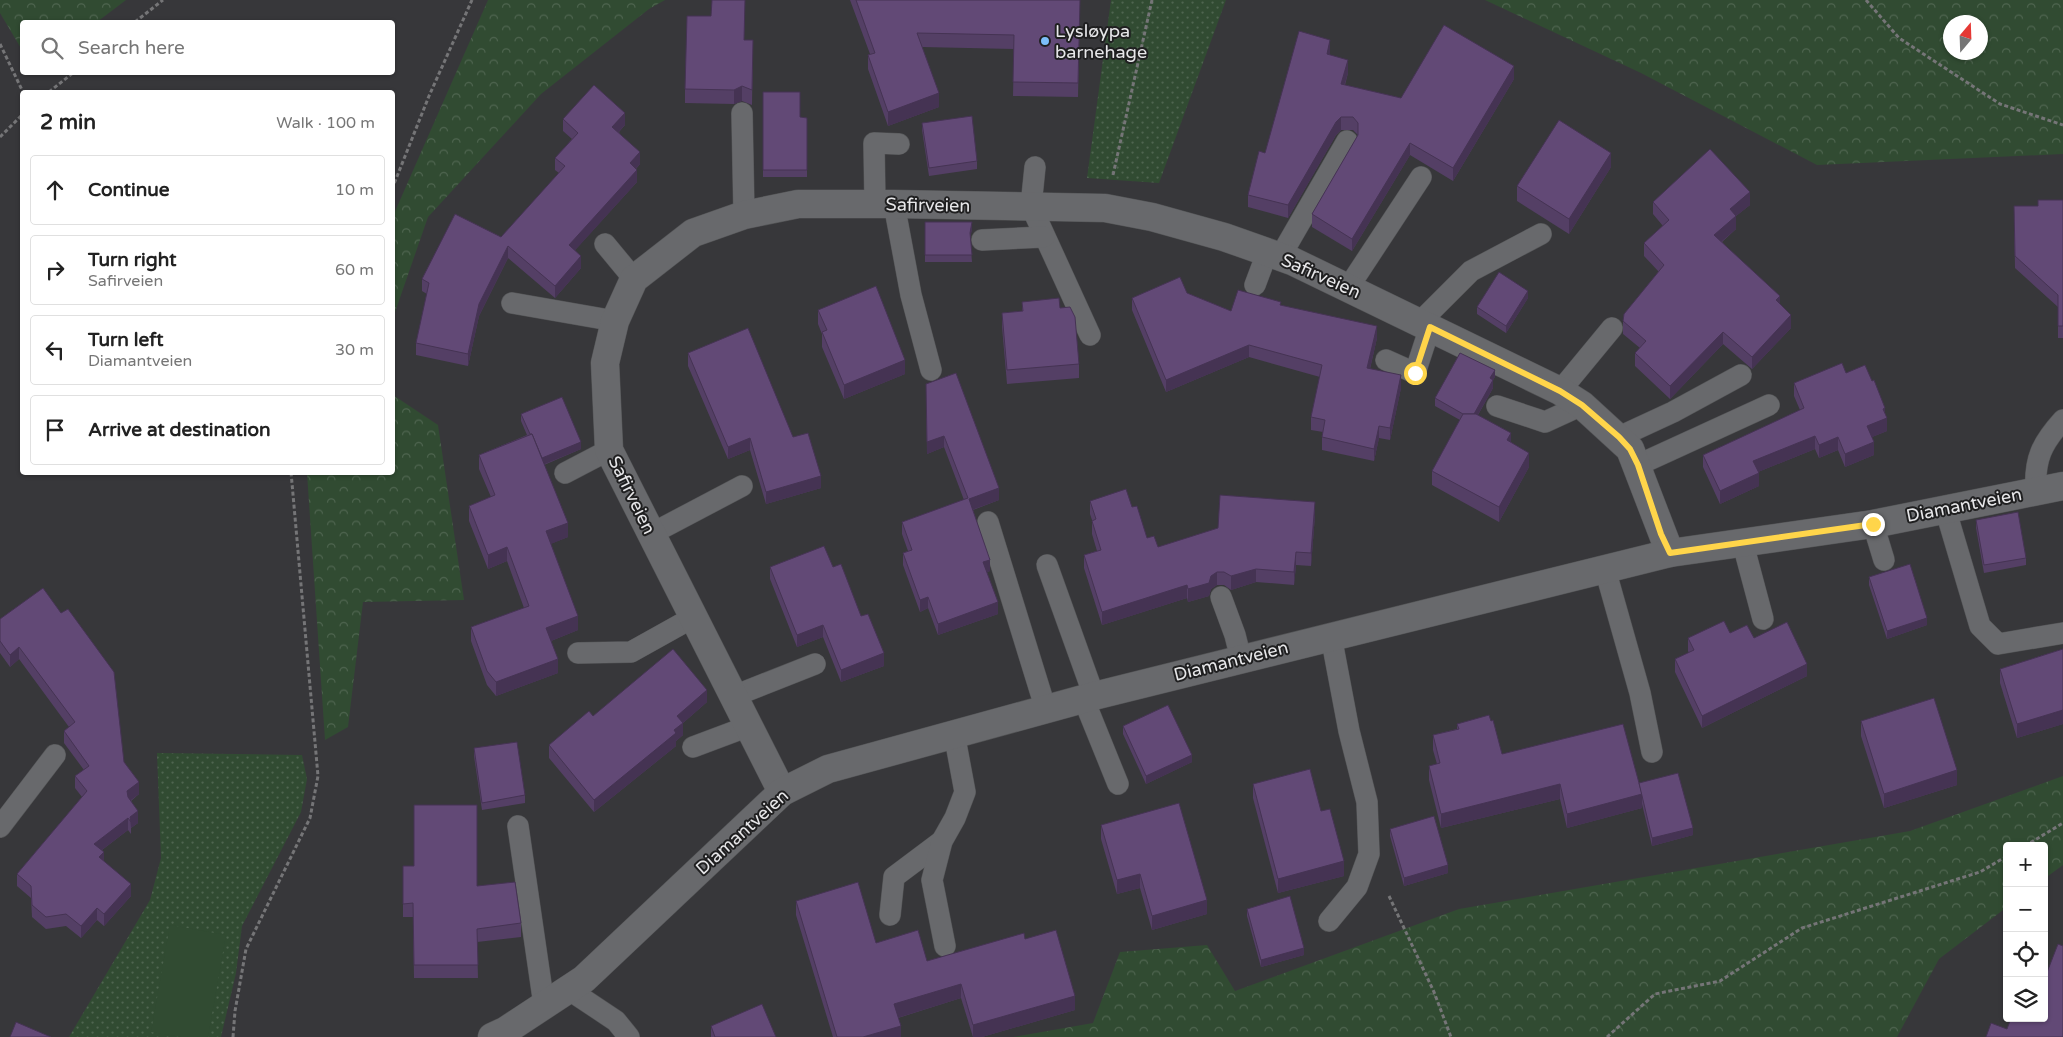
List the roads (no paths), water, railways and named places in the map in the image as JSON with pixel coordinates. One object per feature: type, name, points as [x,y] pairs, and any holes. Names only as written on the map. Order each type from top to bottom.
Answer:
[{"type":"street","name":"Safirveien","points":[[782,792],[750,726],[692,618],[609,450],[605,363],[615,321],[634,280],[694,233],[744,215],[798,204],[1105,208],[1152,217],[1215,234],[1273,255],[1425,324],[1560,391],[1582,405],[1630,449],[1638,465],[1661,534],[1670,553]]},
{"type":"street","name":"Diamantveien","points":[[492,1037],[584,979],[782,792],[828,769],[954,733],[1241,659],[1670,553],[1744,544],[1873,524],[1945,508],[2063,486]]},
{"type":"lane","points":[[742,113],[744,215]]},
{"type":"lane","points":[[1255,285],[1347,141]]},
{"type":"lane","points":[[899,144],[874,143],[884,204],[931,370]]},
{"type":"lane","points":[[1035,167],[1031,206],[1090,335]]},
{"type":"lane","points":[[1348,288],[1422,177]]},
{"type":"lane","points":[[1386,360],[1415,373],[1425,324],[1471,271],[1541,234]]},
{"type":"lane","points":[[982,240],[1044,237]]},
{"type":"lane","points":[[605,244],[634,280]]},
{"type":"lane","points":[[512,303],[615,321]]},
{"type":"lane","points":[[1560,391],[1612,328]]},
{"type":"lane","points":[[1619,437],[1674,412],[1741,375]]},
{"type":"lane","points":[[1497,406],[1545,422],[1582,405]]},
{"type":"lane","points":[[1638,465],[1769,405]]},
{"type":"lane","points":[[2036,491],[2034,469],[2046,438],[2063,420]]},
{"type":"lane","points":[[565,473],[609,450]]},
{"type":"lane","points":[[651,534],[742,486]]},
{"type":"lane","points":[[1945,508],[1980,626],[1998,644],[2063,633]]},
{"type":"lane","points":[[988,522],[1046,710]]},
{"type":"lane","points":[[1873,524],[1884,560]]},
{"type":"lane","points":[[1744,544],[1763,619]]},
{"type":"lane","points":[[1047,565],[1118,784]]},
{"type":"lane","points":[[1605,569],[1640,693],[1652,752]]},
{"type":"lane","points":[[1221,597],[1235,635],[1241,659]]},
{"type":"lane","points":[[578,653],[631,652],[692,618]]},
{"type":"lane","points":[[1329,921],[1358,887],[1369,854],[1367,802],[1349,731],[1331,636]]},
{"type":"lane","points":[[734,696],[815,664]]},
{"type":"lane","points":[[693,747],[750,726]]},
{"type":"lane","points":[[944,946],[932,880],[942,841],[955,818],[965,792],[954,733]]},
{"type":"lane","points":[[0,827],[55,755]]},
{"type":"lane","points":[[518,826],[544,1005]]},
{"type":"lane","points":[[890,915],[894,877],[942,841]]},
{"type":"lane","points":[[568,989],[616,1021],[629,1037]]},
{"type":"place","name":"Lysløypa barnehage","points":[[1045,41]]}]
